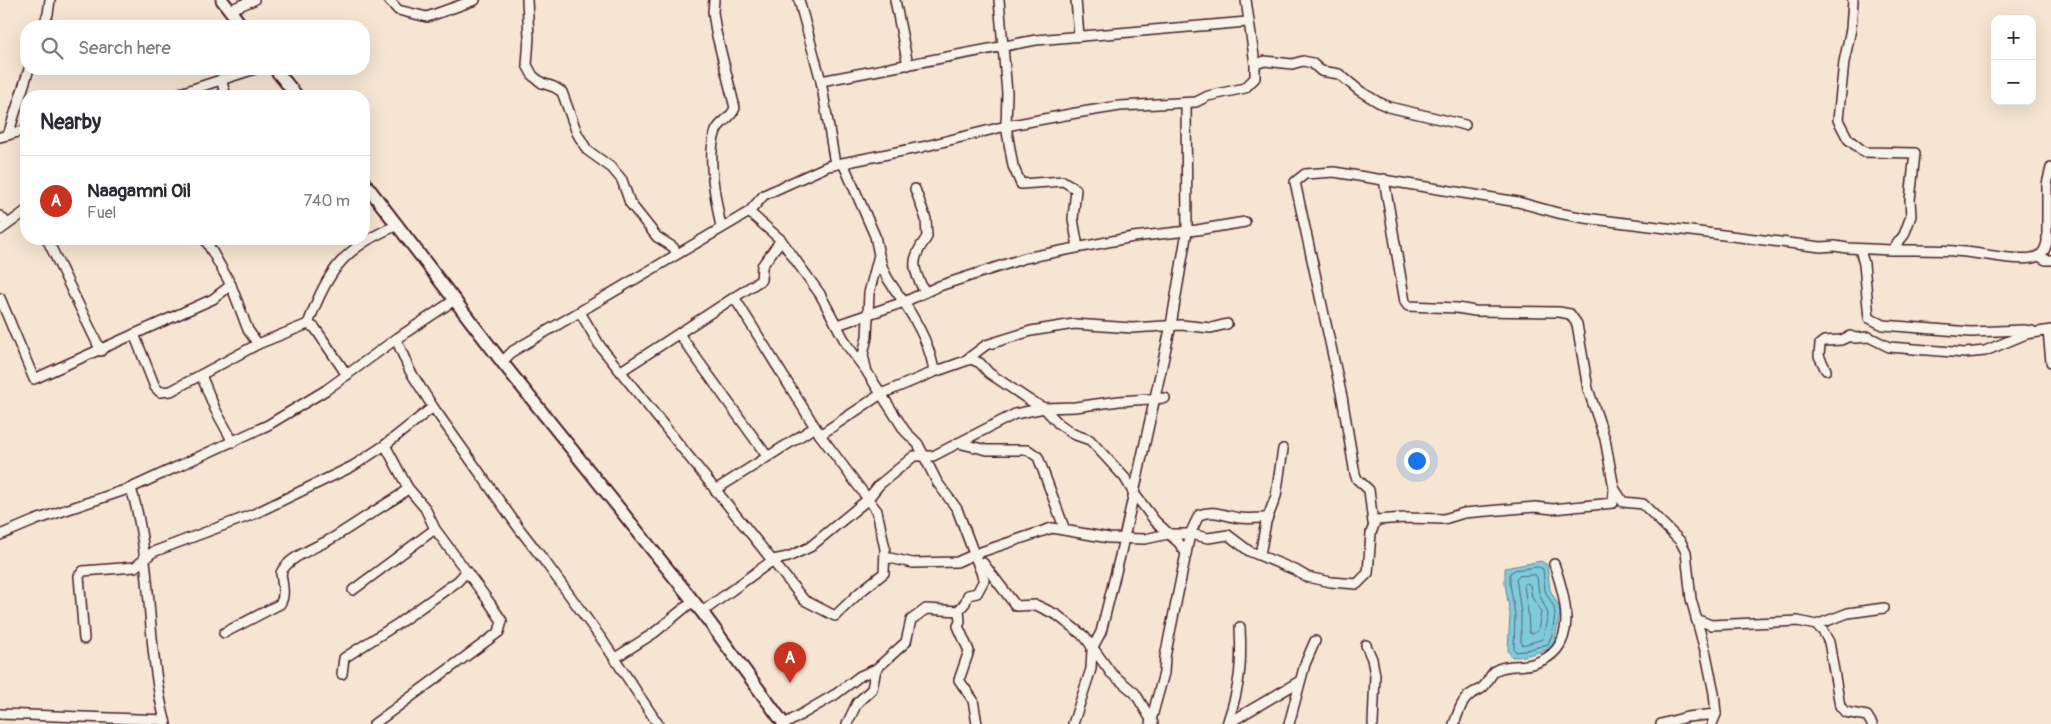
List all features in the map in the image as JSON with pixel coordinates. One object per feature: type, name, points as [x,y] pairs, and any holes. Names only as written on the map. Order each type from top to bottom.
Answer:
[{"type":"main road","points":[[222,0],[237,20]]},
{"type":"main road","points":[[280,75],[292,90]]},
{"type":"main road","points":[[370,190],[456,299],[502,362],[702,612],[785,724]]},
{"type":"street","points":[[46,20],[50,0]]},
{"type":"street","points":[[229,10],[254,0]]},
{"type":"street","points":[[389,0],[398,10],[427,18],[475,0]]},
{"type":"street","points":[[527,0],[529,37],[527,65],[533,76],[542,83],[562,92],[577,132],[587,150],[612,168],[622,180],[630,203],[657,237],[673,247],[677,254]]},
{"type":"street","points":[[714,0],[713,12],[716,32],[735,108],[732,116],[716,129],[714,138],[713,173],[721,227]]},
{"type":"street","points":[[799,0],[821,82],[839,164],[875,236],[886,278],[904,302],[929,348],[934,372]]},
{"type":"street","points":[[895,0],[908,65]]},
{"type":"street","points":[[1000,0],[1008,93],[1006,126],[1013,166],[1021,184],[1063,181],[1076,189],[1073,220],[1078,247]]},
{"type":"street","points":[[1076,0],[1079,36]]},
{"type":"street","points":[[502,362],[513,351],[749,212],[764,195],[828,166],[955,139],[1006,126],[1120,106],[1196,102],[1208,96],[1246,88],[1255,78],[1255,64],[1246,0]]},
{"type":"street","points":[[1853,0],[1851,30],[1844,62],[1838,120],[1848,140],[1864,152],[1915,152],[1910,200],[1912,216],[1904,235],[1892,250]]},
{"type":"street","points":[[821,82],[1036,40],[1248,22]]},
{"type":"street","points":[[1255,64],[1265,60],[1292,64],[1303,61],[1312,63],[1321,71],[1339,74],[1360,91],[1389,107],[1465,125]]},
{"type":"street","points":[[21,90],[27,75]]},
{"type":"street","points":[[190,90],[236,75]]},
{"type":"street","points":[[221,80],[224,90]]},
{"type":"street","points":[[4,136],[20,93]]},
{"type":"street","points":[[1073,724],[1091,669],[1092,649],[1101,632],[1124,538],[1171,325],[1187,231],[1186,103]]},
{"type":"street","points":[[4,136],[20,132]]},
{"type":"street","points":[[885,557],[913,563],[957,562],[976,558],[1052,528],[1110,538],[1145,539],[1168,534],[1190,534],[1208,538],[1228,535],[1249,551],[1307,577],[1331,582],[1357,584],[1368,573],[1374,523],[1369,490],[1357,479],[1355,474],[1342,397],[1295,182],[1304,174],[1334,172],[1384,179],[1518,202],[1585,218],[1821,247],[1957,251],[1993,256],[2030,258],[2039,256],[2045,251],[2047,242],[2047,184],[2051,168]]},
{"type":"street","points":[[1384,179],[1405,302],[1408,306],[1457,308],[1475,311],[1560,312],[1570,314],[1577,324],[1588,389],[1605,439],[1614,488],[1613,503]]},
{"type":"street","points":[[915,189],[926,219],[927,237],[917,251],[914,272],[925,292]]},
{"type":"street","points":[[749,212],[781,240],[820,294],[847,344],[905,431],[918,444],[937,482],[957,510],[984,580],[977,593],[968,595],[959,611],[960,622],[958,626],[968,651],[959,680],[973,700],[977,724]]},
{"type":"street","points":[[0,230],[20,215]]},
{"type":"street","points":[[0,216],[8,224]]},
{"type":"street","points":[[836,325],[904,302],[939,286],[1025,258],[1133,236],[1187,231],[1245,222]]},
{"type":"street","points":[[370,236],[398,225]]},
{"type":"street","points":[[621,371],[761,280],[762,266],[781,240]]},
{"type":"street","points":[[50,245],[101,351]]},
{"type":"street","points":[[208,245],[231,285],[248,330],[258,344]]},
{"type":"street","points":[[134,334],[155,387],[160,392],[171,391],[258,344],[308,324],[316,302],[336,266],[358,245]]},
{"type":"street","points":[[1860,249],[1864,264],[1869,318],[1874,321],[1883,324],[1971,332],[2023,330],[2038,332]]},
{"type":"street","points":[[867,372],[863,355],[867,337],[869,293],[879,255]]},
{"type":"street","points":[[2039,256],[2046,260],[2051,260]]},
{"type":"street","points":[[0,298],[34,379],[101,351],[134,334],[213,299],[231,285]]},
{"type":"street","points":[[580,312],[600,346],[804,600],[835,616],[860,592],[884,573],[885,549],[877,511],[817,431],[734,297]]},
{"type":"street","points":[[0,535],[36,520],[131,488],[268,425],[347,375],[396,339],[456,299]]},
{"type":"street","points":[[308,324],[316,328],[347,375]]},
{"type":"street","points":[[965,362],[986,345],[1031,331],[1074,324],[1132,328],[1171,325],[1211,328],[1228,324]]},
{"type":"street","points":[[1826,370],[1819,356],[1818,349],[1824,341],[1842,340],[1850,336],[1869,337],[1889,347],[1965,353],[1986,351],[2026,334],[2050,331],[2051,362]]},
{"type":"street","points":[[679,334],[767,456]]},
{"type":"street","points":[[396,339],[410,371],[433,407],[492,491],[616,658],[658,724]]},
{"type":"street","points":[[716,490],[767,456],[817,431],[881,394],[971,359],[980,363],[989,373],[1029,400],[1044,408],[1058,423],[1073,434],[1090,440],[1125,478],[1155,521],[1180,543],[1186,553]]},
{"type":"street","points":[[201,375],[215,409],[233,442]]},
{"type":"street","points":[[702,612],[773,560],[788,557],[810,547],[867,500],[879,485],[914,456],[933,456],[1015,414],[1044,408],[1165,398]]},
{"type":"street","points":[[84,639],[80,573],[83,571],[135,567],[153,552],[263,510],[352,466],[385,445],[433,407]]},
{"type":"street","points":[[958,443],[987,450],[1028,450],[1038,457],[1065,530]]},
{"type":"street","points":[[374,724],[499,632],[502,621],[435,529],[425,508],[408,488],[385,445]]},
{"type":"street","points":[[1260,555],[1266,522],[1276,496],[1283,449]]},
{"type":"street","points":[[0,714],[165,722],[154,661],[143,561],[135,502],[131,488]]},
{"type":"street","points":[[224,633],[283,601],[281,573],[288,564],[300,555],[336,536],[399,496],[408,488]]},
{"type":"street","points":[[1614,488],[1623,502]]},
{"type":"street","points":[[1374,523],[1376,520],[1444,519],[1464,514],[1623,502],[1643,504],[1681,542],[1686,552],[1691,599],[1714,693],[1716,714],[1712,724]]},
{"type":"street","points":[[1151,723],[1164,673],[1165,657],[1190,534],[1199,515],[1204,513],[1220,513],[1240,518],[1264,518]]},
{"type":"street","points":[[353,590],[435,529]]},
{"type":"street","points":[[976,558],[983,563],[1016,606],[1036,605],[1057,615],[1085,637],[1110,673],[1135,693],[1151,723]]},
{"type":"street","points":[[1454,724],[1461,706],[1484,686],[1495,670],[1534,663],[1558,649],[1563,641],[1566,610],[1564,593],[1554,564]]},
{"type":"street","points":[[342,674],[344,658],[399,624],[458,581],[466,571]]},
{"type":"street","points":[[616,658],[660,628],[693,601]]},
{"type":"street","points":[[1696,619],[1711,625],[1798,622],[1816,625],[1848,614],[1884,608]]},
{"type":"street","points":[[785,724],[836,694],[860,676],[876,669],[906,642],[911,620],[926,609],[959,611]]},
{"type":"street","points":[[1816,625],[1823,631],[1829,642],[1840,706],[1845,712],[1867,716],[1872,724]]},
{"type":"street","points":[[1228,723],[1238,692],[1242,662],[1240,627]]},
{"type":"street","points":[[1289,724],[1305,664],[1316,642]]},
{"type":"street","points":[[1366,645],[1372,659],[1375,676],[1373,724]]},
{"type":"street","points":[[847,724],[857,703],[872,688],[876,669]]},
{"type":"street","points":[[1228,723],[1300,681]]},
{"type":"street","points":[[1661,724],[1716,714]]},
{"type":"water","points":[[1541,561],[1547,565],[1550,590],[1559,606],[1560,614],[1553,648],[1525,656],[1512,657],[1508,651],[1510,614],[1505,584],[1505,568]]},
{"type":"place","name":"Naagamni Oil","points":[[790,683]]}]
